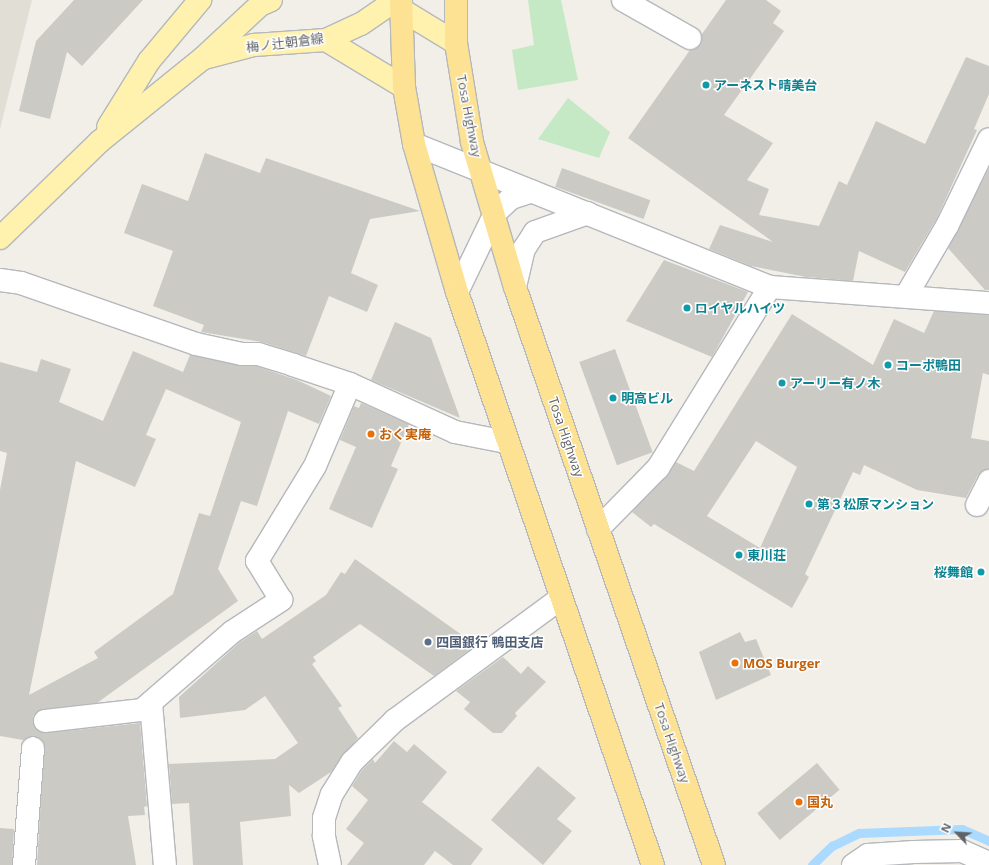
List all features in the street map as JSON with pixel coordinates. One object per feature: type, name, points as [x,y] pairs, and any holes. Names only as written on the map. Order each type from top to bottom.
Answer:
[{"type":"highway","name":"Tosa Highway","points":[[456,0],[456,43],[472,142],[495,213],[515,287],[714,865]]},
{"type":"highway","points":[[395,3],[404,87],[414,144],[456,292],[506,442],[653,865]]},
{"type":"main road","name":"梅ノ辻朝倉線","points":[[99,142],[149,61],[200,0]]},
{"type":"main road","points":[[203,58],[260,5],[271,0]]},
{"type":"main road","name":"梅ノ辻朝倉線","points":[[0,238],[99,142],[203,58],[254,46],[326,40],[395,3]]},
{"type":"main road","points":[[395,3],[456,43]]},
{"type":"main road","points":[[326,40],[404,87]]},
{"type":"street","points":[[624,0],[690,38]]},
{"type":"street","points":[[906,296],[948,224],[989,139]]},
{"type":"street","points":[[414,144],[770,287],[989,303]]},
{"type":"street","points":[[456,292],[495,213],[511,198],[532,191]]},
{"type":"street","points":[[515,287],[524,249],[535,232],[588,214]]},
{"type":"street","points":[[0,280],[21,283],[196,344],[242,354],[258,354],[350,384],[455,432],[506,442]]},
{"type":"street","points":[[598,529],[658,468],[770,287]]},
{"type":"street","points":[[45,721],[127,714],[151,703],[232,632],[281,600],[257,561],[315,466],[350,384]]},
{"type":"street","points":[[977,505],[989,481]]},
{"type":"street","points":[[330,865],[324,836],[324,818],[332,794],[352,762],[395,720],[560,599]]},
{"type":"street","points":[[151,703],[165,865]]},
{"type":"street","points":[[24,865],[32,748]]},
{"type":"street","points":[[853,865],[868,855],[962,851],[989,863]]},
{"type":"shaded area","points":[[0,0],[32,0],[0,129]]},
{"type":"green space","points":[[528,0],[561,0],[578,80],[518,90],[512,50],[534,45]]},
{"type":"green space","points":[[568,98],[610,132],[599,158],[538,139]]},
{"type":"building","points":[[74,0],[143,0],[82,66],[67,52],[50,119],[19,111],[36,41]]},
{"type":"building","points":[[726,0],[766,0],[781,11],[773,23],[784,31],[724,115],[773,143],[747,180],[769,189],[759,215],[819,226],[839,181],[847,185],[876,121],[925,144],[966,57],[989,66],[989,94],[974,129],[977,130],[937,218],[905,272],[859,251],[853,281],[806,277],[751,266],[709,249],[720,225],[773,242],[628,138],[690,50],[701,44],[702,34]]},
{"type":"building","points":[[205,153],[260,173],[266,158],[420,211],[370,219],[351,273],[378,285],[367,312],[329,296],[306,356],[262,342],[201,332],[204,325],[153,306],[173,251],[124,233],[142,184],[188,201]]},
{"type":"building","points":[[562,168],[650,200],[643,219],[555,187]]},
{"type":"building","points":[[989,168],[989,290],[985,290],[948,248]]},
{"type":"building","name":"ロイヤルハイツ","points":[[664,260],[748,292],[712,357],[626,321]]},
{"type":"building","points":[[934,311],[989,315],[989,375],[983,373],[971,438],[989,441],[989,469],[978,475],[966,498],[917,490],[864,465],[860,475],[853,472],[805,574],[809,577],[792,608],[654,524],[651,527],[632,512],[676,462],[694,471],[792,314],[873,365],[894,319],[924,333]],"holes":[[[756,441],[797,467],[760,548],[707,516]]]},
{"type":"building","points":[[395,322],[431,338],[460,418],[371,380]]},
{"type":"building","name":"明高ビル","points":[[615,349],[653,452],[617,465],[579,362]]},
{"type":"building","points":[[133,351],[183,372],[190,355],[256,366],[297,380],[331,396],[319,424],[288,411],[257,506],[241,501],[218,569],[238,601],[97,703],[44,709],[33,716],[35,728],[46,733],[140,723],[147,806],[144,807],[145,815],[128,816],[136,865],[37,865],[44,743],[34,736],[23,740],[0,736],[0,490],[7,453],[0,451],[0,362],[37,372],[41,359],[71,369],[59,402],[103,421]],"holes":[[[166,389],[241,422],[210,516],[199,513],[173,594],[94,652],[98,658],[29,695],[76,461],[135,487],[156,439],[146,435]]]},
{"type":"building","points":[[361,403],[409,424],[391,466],[398,469],[372,528],[329,509],[356,447],[340,440],[354,406],[359,408]]},
{"type":"building","points":[[355,559],[476,645],[434,676],[360,624],[313,657],[316,661],[312,664],[342,706],[338,708],[358,738],[331,772],[299,793],[289,785],[291,816],[240,822],[243,865],[193,865],[189,803],[172,804],[169,764],[275,759],[298,743],[265,696],[245,710],[180,718],[179,697],[240,642],[257,631],[262,639],[326,595],[341,572],[345,574]]},
{"type":"building","name":"MOS Burger","points":[[740,632],[745,642],[756,639],[771,675],[716,700],[699,652]]},
{"type":"building","points":[[503,657],[521,674],[528,666],[546,682],[515,713],[517,716],[502,733],[493,733],[464,709],[470,702],[456,691]]},
{"type":"building","points":[[394,741],[407,752],[414,744],[447,772],[422,802],[483,849],[471,865],[453,865],[435,851],[424,865],[347,865],[364,843],[346,829],[368,800],[352,786],[362,770],[373,759],[375,763]]},
{"type":"building","name":"国丸","points":[[817,763],[839,790],[780,840],[757,813]]},
{"type":"building","points":[[538,766],[576,798],[557,819],[572,831],[543,865],[491,820]]},
{"type":"building","points":[[0,828],[14,829],[12,865],[0,865]]},
{"type":"waterway","points":[[812,865],[832,846],[859,833],[962,829],[989,841]]},
{"type":"place","name":"アーネスト晴美台","points":[[706,85]]},
{"type":"place","name":"ロイヤルハイツ","points":[[687,308]]},
{"type":"place","name":"コーポ鴨田","points":[[888,365]]},
{"type":"place","name":"アーリー有ノ木","points":[[782,383]]},
{"type":"place","name":"明高ビル","points":[[613,398]]},
{"type":"place","name":"おく実庵","points":[[371,434]]},
{"type":"place","name":"第３松原マンション","points":[[809,504]]},
{"type":"place","name":"東川荘","points":[[739,555]]},
{"type":"place","name":"桜舞館","points":[[981,572]]},
{"type":"place","name":"四国銀行 鴨田支店","points":[[428,642]]},
{"type":"place","name":"MOS Burger","points":[[735,663]]},
{"type":"place","name":"国丸","points":[[799,802]]}]
